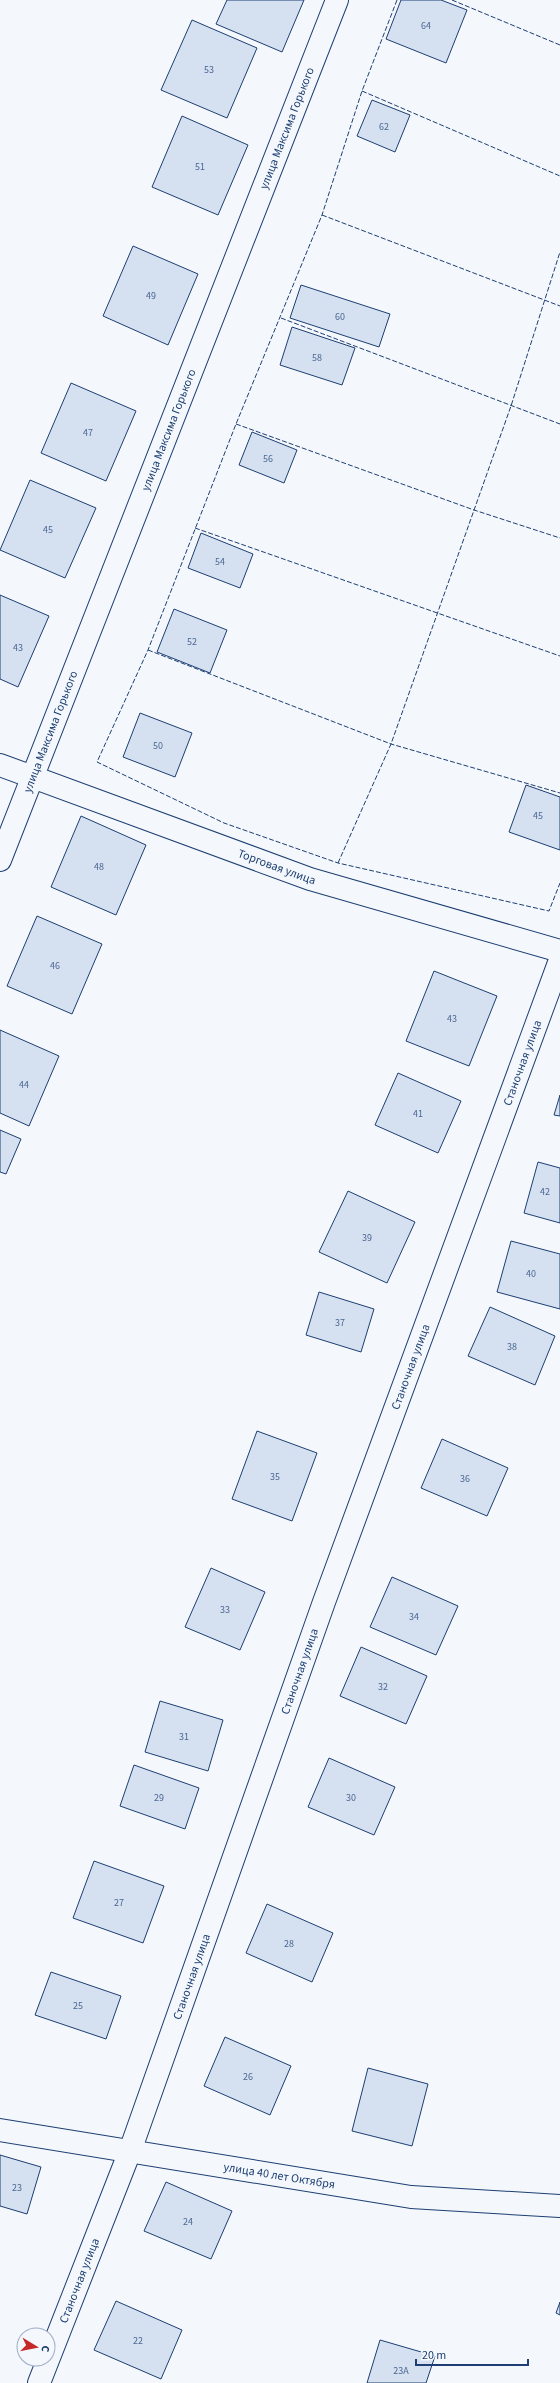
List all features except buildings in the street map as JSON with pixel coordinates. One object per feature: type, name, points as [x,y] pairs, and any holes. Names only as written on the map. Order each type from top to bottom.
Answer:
[{"type":"street","name":"улица Максима Горького","points":[[0,860],[337,0]]},
{"type":"street","name":"Торговая улица","points":[[0,765],[34,775],[310,878],[560,951]]},
{"type":"street","name":"Станочная улица","points":[[39,2383],[130,2151],[324,1602],[560,960]]},
{"type":"street","name":"улица 40 лет Октября","points":[[0,2130],[411,2197],[560,2206]]},
{"type":"fence","points":[[397,0],[362,91],[322,215],[236,424],[148,650],[97,762],[224,823],[338,863],[549,911],[560,883]]},
{"type":"fence","points":[[452,0],[560,45]]},
{"type":"fence","points":[[362,91],[560,176]]},
{"type":"fence","points":[[322,215],[560,306]]},
{"type":"fence","points":[[338,863],[391,744],[511,406],[560,252]]},
{"type":"fence","points":[[281,318],[560,424]]},
{"type":"fence","points":[[236,424],[474,510],[560,538]]},
{"type":"fence","points":[[195,528],[560,656]]},
{"type":"fence","points":[[148,650],[391,744],[560,793]]}]
